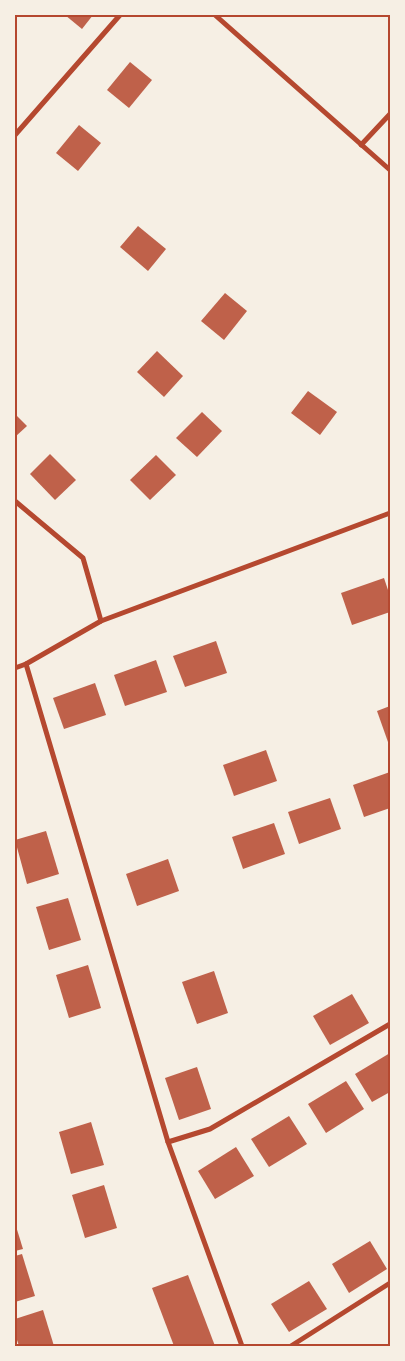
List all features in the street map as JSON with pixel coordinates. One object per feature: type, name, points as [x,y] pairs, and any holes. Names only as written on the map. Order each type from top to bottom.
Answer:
[{"type":"street","points":[[15,135],[120,15]]},
{"type":"street","points":[[215,15],[390,170]]},
{"type":"street","points":[[361,144],[390,114]]},
{"type":"street","points":[[15,501],[83,558],[100,621]]},
{"type":"street","points":[[15,668],[26,664],[100,621],[390,514]]},
{"type":"street","points":[[26,664],[168,1142],[242,1346]]},
{"type":"street","points":[[168,1142],[210,1129],[390,1024]]},
{"type":"street","points":[[291,1346],[390,1283]]},
{"type":"building","points":[[65,15],[93,15],[82,29]]},
{"type":"building","points":[[130,62],[152,80],[129,108],[107,90]]},
{"type":"building","points":[[79,125],[101,143],[78,171],[56,153]]},
{"type":"building","points":[[138,226],[166,249],[148,271],[120,247]]},
{"type":"building","points":[[225,293],[247,311],[224,340],[201,321]]},
{"type":"building","points":[[157,351],[183,376],[164,397],[137,372]]},
{"type":"building","points":[[308,391],[337,412],[320,435],[291,413]]},
{"type":"building","points":[[202,412],[222,431],[197,457],[176,438]]},
{"type":"building","points":[[15,414],[27,426],[15,437]]},
{"type":"building","points":[[50,454],[76,480],[55,500],[30,474]]},
{"type":"building","points":[[156,455],[176,475],[150,500],[130,480]]},
{"type":"building","points":[[384,578],[390,596],[390,612],[352,625],[341,593]]},
{"type":"building","points":[[216,641],[227,673],[185,687],[173,656]]},
{"type":"building","points":[[156,660],[167,692],[125,706],[114,675]]},
{"type":"building","points":[[95,683],[106,715],[64,729],[53,698]]},
{"type":"building","points":[[390,706],[390,742],[388,742],[377,711]]},
{"type":"building","points":[[266,750],[277,781],[234,796],[223,765]]},
{"type":"building","points":[[390,772],[390,808],[364,817],[353,785]]},
{"type":"building","points":[[330,798],[341,829],[299,844],[288,812]]},
{"type":"building","points":[[274,823],[285,854],[243,869],[232,837]]},
{"type":"building","points":[[46,831],[59,874],[27,884],[15,840]]},
{"type":"building","points":[[168,859],[179,891],[137,906],[126,874]]},
{"type":"building","points":[[68,898],[81,940],[49,950],[36,907]]},
{"type":"building","points":[[88,965],[101,1008],[69,1018],[56,975]]},
{"type":"building","points":[[214,971],[228,1013],[197,1024],[182,982]]},
{"type":"building","points":[[352,994],[369,1023],[330,1045],[313,1016]]},
{"type":"building","points":[[390,1053],[390,1092],[372,1102],[355,1074]]},
{"type":"building","points":[[197,1067],[211,1109],[179,1120],[165,1078]]},
{"type":"building","points":[[346,1081],[364,1109],[326,1133],[308,1104]]},
{"type":"building","points":[[289,1116],[307,1144],[269,1167],[251,1139]]},
{"type":"building","points":[[91,1122],[104,1165],[71,1174],[59,1132]]},
{"type":"building","points":[[236,1147],[254,1176],[215,1199],[198,1171]]},
{"type":"building","points":[[104,1185],[117,1228],[85,1238],[72,1195]]},
{"type":"building","points":[[15,1223],[23,1249],[15,1251]]},
{"type":"building","points":[[370,1241],[387,1269],[349,1293],[332,1264]]},
{"type":"building","points":[[22,1254],[35,1296],[15,1302],[15,1256]]},
{"type":"building","points":[[188,1275],[215,1346],[174,1346],[152,1288]]},
{"type":"building","points":[[309,1281],[327,1309],[289,1332],[271,1304]]},
{"type":"building","points":[[43,1310],[54,1346],[19,1346],[15,1334],[15,1319]]}]
